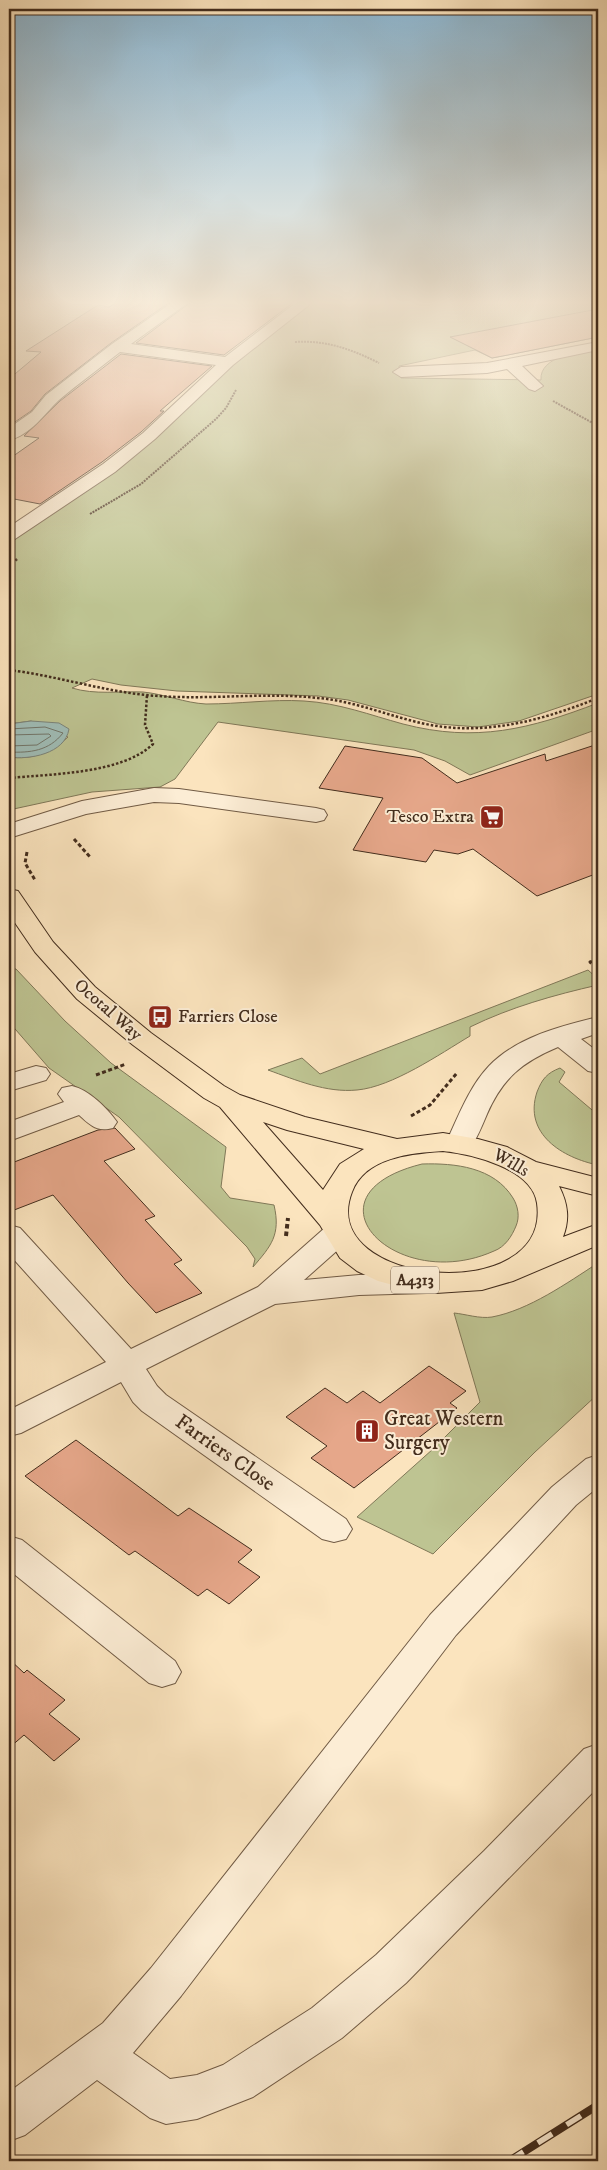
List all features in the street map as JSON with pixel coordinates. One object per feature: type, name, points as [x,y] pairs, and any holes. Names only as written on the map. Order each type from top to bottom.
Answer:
[{"type":"main road","name":"Ocotal Way","points":[[9,896],[44,947],[86,993],[177,1066],[230,1101],[297,1124],[395,1147]]},
{"type":"main road","name":"Ocotal Way","points":[[230,1101],[336,1227]]},
{"type":"main road","name":"Wills","points":[[427,1142],[460,1143],[490,1150],[527,1169],[543,1186],[548,1195],[553,1215],[550,1235],[544,1244],[517,1268],[477,1281],[432,1283],[400,1277],[372,1264],[350,1248],[336,1227],[335,1195],[349,1173],[369,1158],[395,1147],[427,1142]]},
{"type":"main road","name":"A4313","points":[[527,1169],[598,1187]]},
{"type":"main road","name":"A4313","points":[[517,1268],[598,1234]]},
{"type":"street","points":[[9,435],[16,424],[41,412],[48,403]]},
{"type":"street","points":[[9,535],[110,468],[150,436],[185,403]]},
{"type":"street","points":[[12,830],[82,808],[154,795],[178,796],[316,815]]},
{"type":"street","points":[[460,1143],[487,1086],[499,1071],[521,1054],[598,1024]]},
{"type":"street","points":[[562,1037],[598,1065]]},
{"type":"street","points":[[9,1083],[36,1074]]},
{"type":"street","points":[[9,1132],[86,1107]]},
{"type":"street","points":[[9,1424],[269,1294],[299,1267],[336,1227]]},
{"type":"street","name":"Farriers Close","points":[[9,1235],[127,1365],[144,1394],[220,1450],[334,1529]]},
{"type":"street","points":[[269,1294],[360,1285],[432,1283]]},
{"type":"street","points":[[9,2119],[118,2038],[166,1982],[443,1625],[551,1509],[598,1468]]},
{"type":"street","points":[[9,1550],[162,1672]]},
{"type":"street","points":[[98,2053],[136,2083],[166,2102],[197,2097],[237,2082],[327,2023],[391,1969],[498,1864],[598,1761]]},
{"type":"path","points":[[84,517],[119,499],[148,479],[183,445],[216,419],[229,403]]},
{"type":"path","points":[[558,403],[598,426]]},
{"type":"path","points":[[9,567],[23,554]]},
{"type":"path","points":[[9,670],[28,671],[111,690],[147,695],[197,698],[289,696],[332,699],[438,727],[475,729],[527,723],[598,698]]},
{"type":"path","points":[[9,778],[98,767],[126,761],[142,754],[153,744],[152,737],[146,730],[145,708],[147,695]]},
{"type":"path","points":[[12,830],[31,848],[26,853],[25,866],[39,887]]},
{"type":"path","points":[[598,959],[590,962],[598,970]]},
{"type":"path","points":[[119,1058],[132,1069]]},
{"type":"path","points":[[410,1117],[430,1105],[461,1068]]},
{"type":"path","points":[[288,1216],[286,1235],[276,1256],[299,1267]]},
{"type":"green space","points":[[186,403],[598,403],[598,694],[519,721],[478,727],[438,724],[348,700],[318,696],[177,691],[121,685],[92,679],[72,688],[98,692],[143,692],[206,704],[279,701],[317,702],[430,730],[479,733],[526,726],[598,703],[598,729],[470,775],[445,761],[414,750],[218,722],[175,779],[160,787],[92,792],[9,810],[9,757],[17,758],[41,754],[62,743],[68,737],[31,721],[9,724],[9,539],[113,469]]},
{"type":"green space","points":[[9,968],[16,969],[65,1021],[111,1063],[226,1147],[221,1187],[230,1198],[274,1205],[276,1224],[273,1239],[265,1253],[253,1267],[255,1259],[247,1247],[119,1117],[49,1068],[9,1022]]},
{"type":"green space","points":[[588,970],[598,979],[598,985],[533,1002],[485,1020],[470,1027],[470,1036],[430,1060],[400,1076],[371,1088],[334,1090],[300,1082],[268,1070],[302,1058],[320,1074]]},
{"type":"green space","points":[[560,1068],[565,1072],[559,1082],[598,1115],[598,1165],[572,1157],[560,1150],[549,1142],[541,1132],[536,1120],[534,1107],[539,1087],[548,1074]]},
{"type":"green space","points":[[422,1164],[460,1166],[473,1169],[485,1173],[505,1188],[515,1201],[518,1215],[514,1230],[505,1244],[494,1251],[458,1261],[424,1260],[395,1251],[374,1236],[364,1217],[367,1197],[385,1178]]},
{"type":"green space","points":[[598,1263],[598,1394],[535,1452],[433,1554],[357,1517],[433,1449],[480,1402],[454,1313],[492,1317],[506,1313],[547,1295]]},
{"type":"water","points":[[31,721],[59,723],[69,729],[66,738],[54,750],[45,754],[17,758],[9,757],[9,724]]},
{"type":"building","points":[[9,403],[37,403],[31,411],[9,426]]},
{"type":"building","points":[[58,403],[169,403],[160,411],[164,411],[141,432],[102,462],[40,504],[9,498],[9,459],[39,438],[24,436]]},
{"type":"building","name":"Tesco Extra","points":[[598,744],[598,873],[537,896],[473,849],[458,854],[434,850],[426,862],[353,850],[383,798],[319,788],[345,746],[422,758],[457,783],[545,754],[546,761]]},
{"type":"building","points":[[115,1128],[135,1149],[104,1161],[155,1216],[145,1220],[182,1260],[174,1264],[202,1293],[156,1313],[53,1195],[9,1212],[9,1164],[98,1130]]},
{"type":"building","name":"Great Western Surgery","points":[[429,1366],[466,1391],[450,1403],[457,1408],[354,1488],[311,1458],[327,1446],[286,1417],[325,1388],[347,1403],[363,1391],[380,1403]]},
{"type":"building","points":[[76,1440],[178,1516],[189,1508],[252,1550],[238,1562],[260,1577],[229,1604],[207,1589],[198,1596],[135,1551],[129,1555],[25,1476]]},
{"type":"building","points":[[9,1659],[24,1673],[27,1670],[65,1700],[49,1714],[80,1739],[54,1761],[24,1735],[9,1748]]},
{"type":"railway","points":[[509,2161],[598,2105]]},
{"type":"railway","points":[[590,2161],[598,2156]]},
{"type":"place","name":"Tesco Extra","points":[[492,817]]},
{"type":"place","name":"Farriers Close","points":[[160,1017]]},
{"type":"place","name":"Great Western Surgery","points":[[367,1431]]}]
